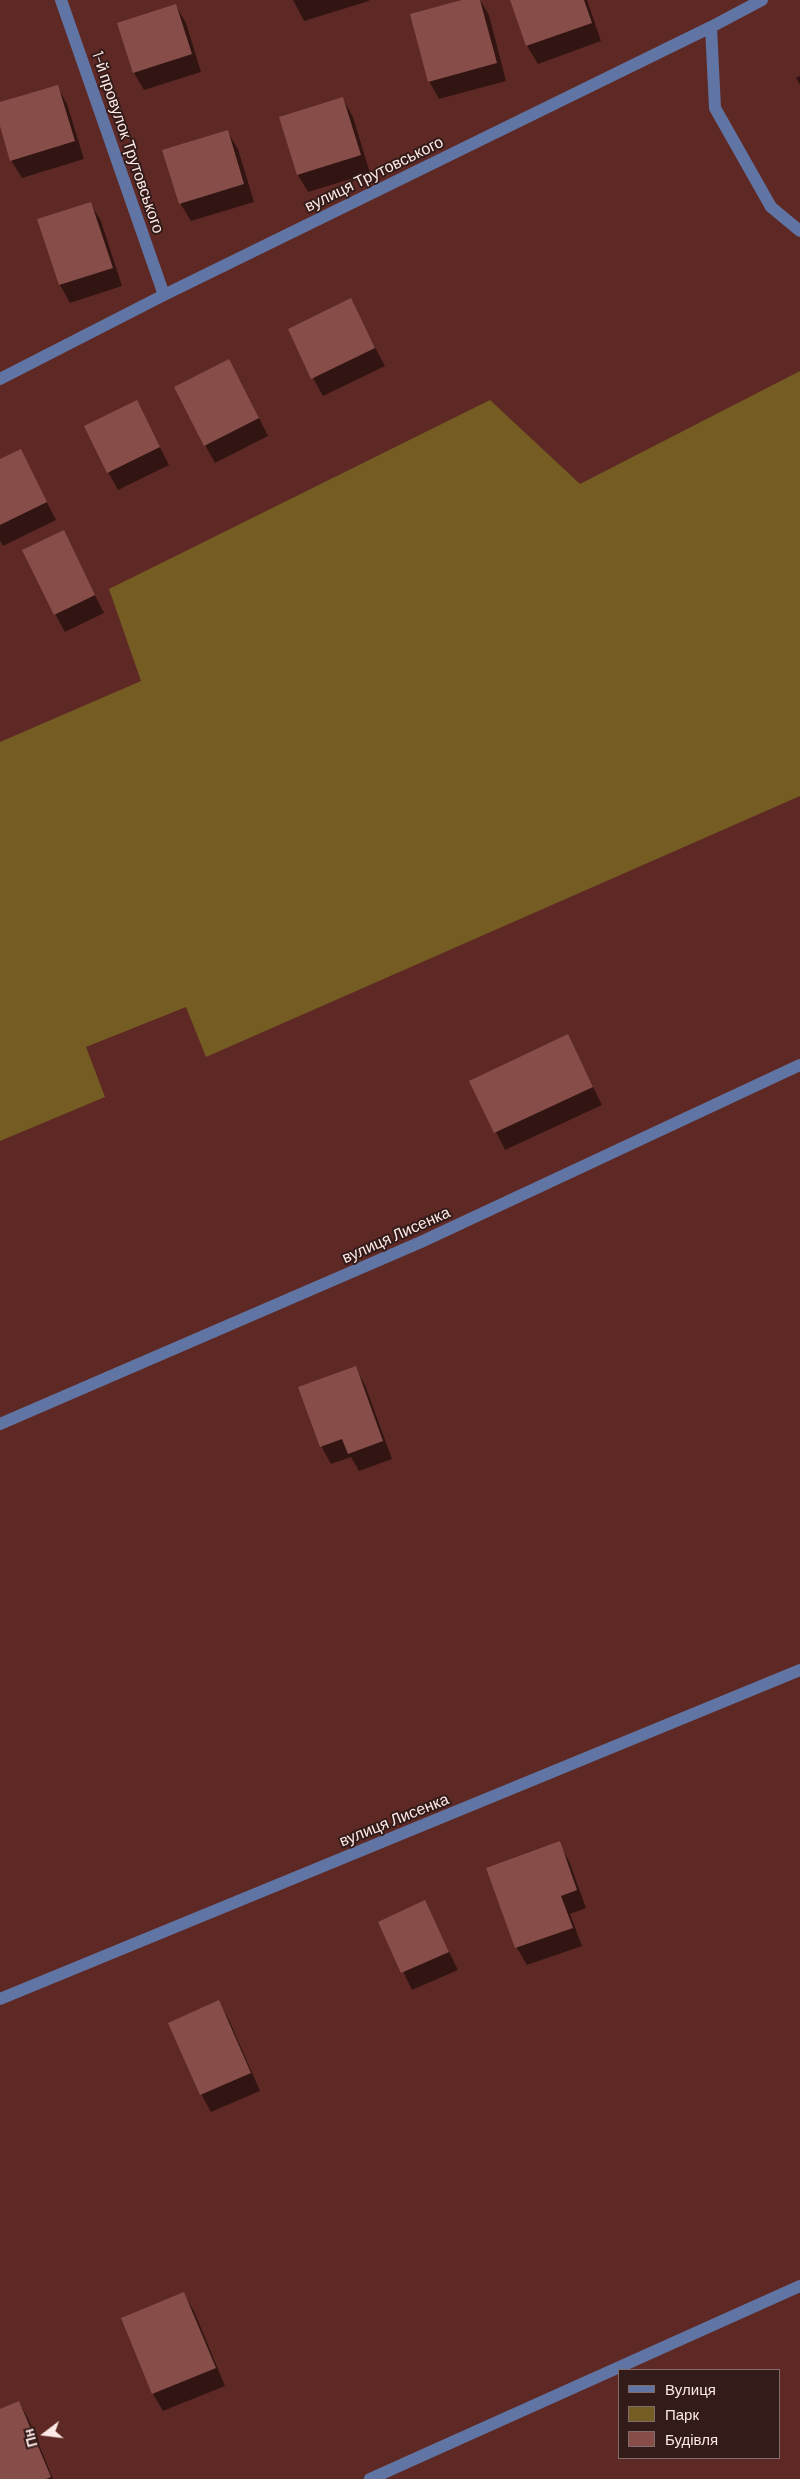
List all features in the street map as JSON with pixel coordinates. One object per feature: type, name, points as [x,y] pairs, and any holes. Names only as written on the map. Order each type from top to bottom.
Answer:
[{"type":"street","name":"1-й провулок Трутовського","points":[[61,0],[164,295]]},
{"type":"street","name":"вулиця Трутовського","points":[[0,379],[164,295],[711,27],[762,0]]},
{"type":"street","points":[[711,27],[715,108],[771,207],[800,231]]},
{"type":"street","name":"вулиця Лисенка","points":[[0,1424],[422,1242],[800,1065]]},
{"type":"street","name":"вулиця Лисенка","points":[[0,1999],[800,1670]]},
{"type":"street","points":[[370,2479],[800,2286]]},
{"type":"green space","points":[[800,371],[800,796],[206,1057],[186,1007],[86,1047],[105,1097],[0,1141],[0,742],[141,681],[109,589],[490,400],[580,484]]},
{"type":"building","points":[[462,0],[480,0],[497,63],[428,82],[410,14]]},
{"type":"building","points":[[510,0],[584,0],[592,23],[526,46]]},
{"type":"building","points":[[176,4],[192,54],[133,73],[117,23]]},
{"type":"building","points":[[58,85],[75,141],[10,161],[0,126],[0,102]]},
{"type":"building","points":[[343,97],[361,155],[297,175],[279,117]]},
{"type":"building","points":[[228,130],[244,184],[179,204],[162,150]]},
{"type":"building","points":[[91,202],[113,268],[59,285],[37,219]]},
{"type":"building","points":[[351,298],[375,348],[311,379],[288,329]]},
{"type":"building","points":[[229,359],[259,418],[204,446],[174,387]]},
{"type":"building","points":[[137,400],[160,447],[107,473],[84,426]]},
{"type":"building","points":[[21,449],[47,502],[0,525],[0,459]]},
{"type":"building","points":[[64,530],[95,595],[54,615],[22,550]]},
{"type":"building","points":[[568,1034],[593,1087],[494,1133],[469,1081]]},
{"type":"building","points":[[356,1366],[383,1441],[348,1454],[342,1439],[320,1447],[298,1387]]},
{"type":"building","points":[[560,1841],[577,1890],[561,1896],[573,1928],[515,1948],[486,1868]]},
{"type":"building","points":[[425,1900],[449,1952],[401,1973],[378,1922]]},
{"type":"building","points":[[219,2000],[251,2073],[200,2095],[168,2023]]},
{"type":"building","points":[[184,2292],[216,2368],[152,2394],[121,2318]]},
{"type":"building","points":[[19,2401],[51,2477],[46,2479],[0,2479],[0,2409]]}]
